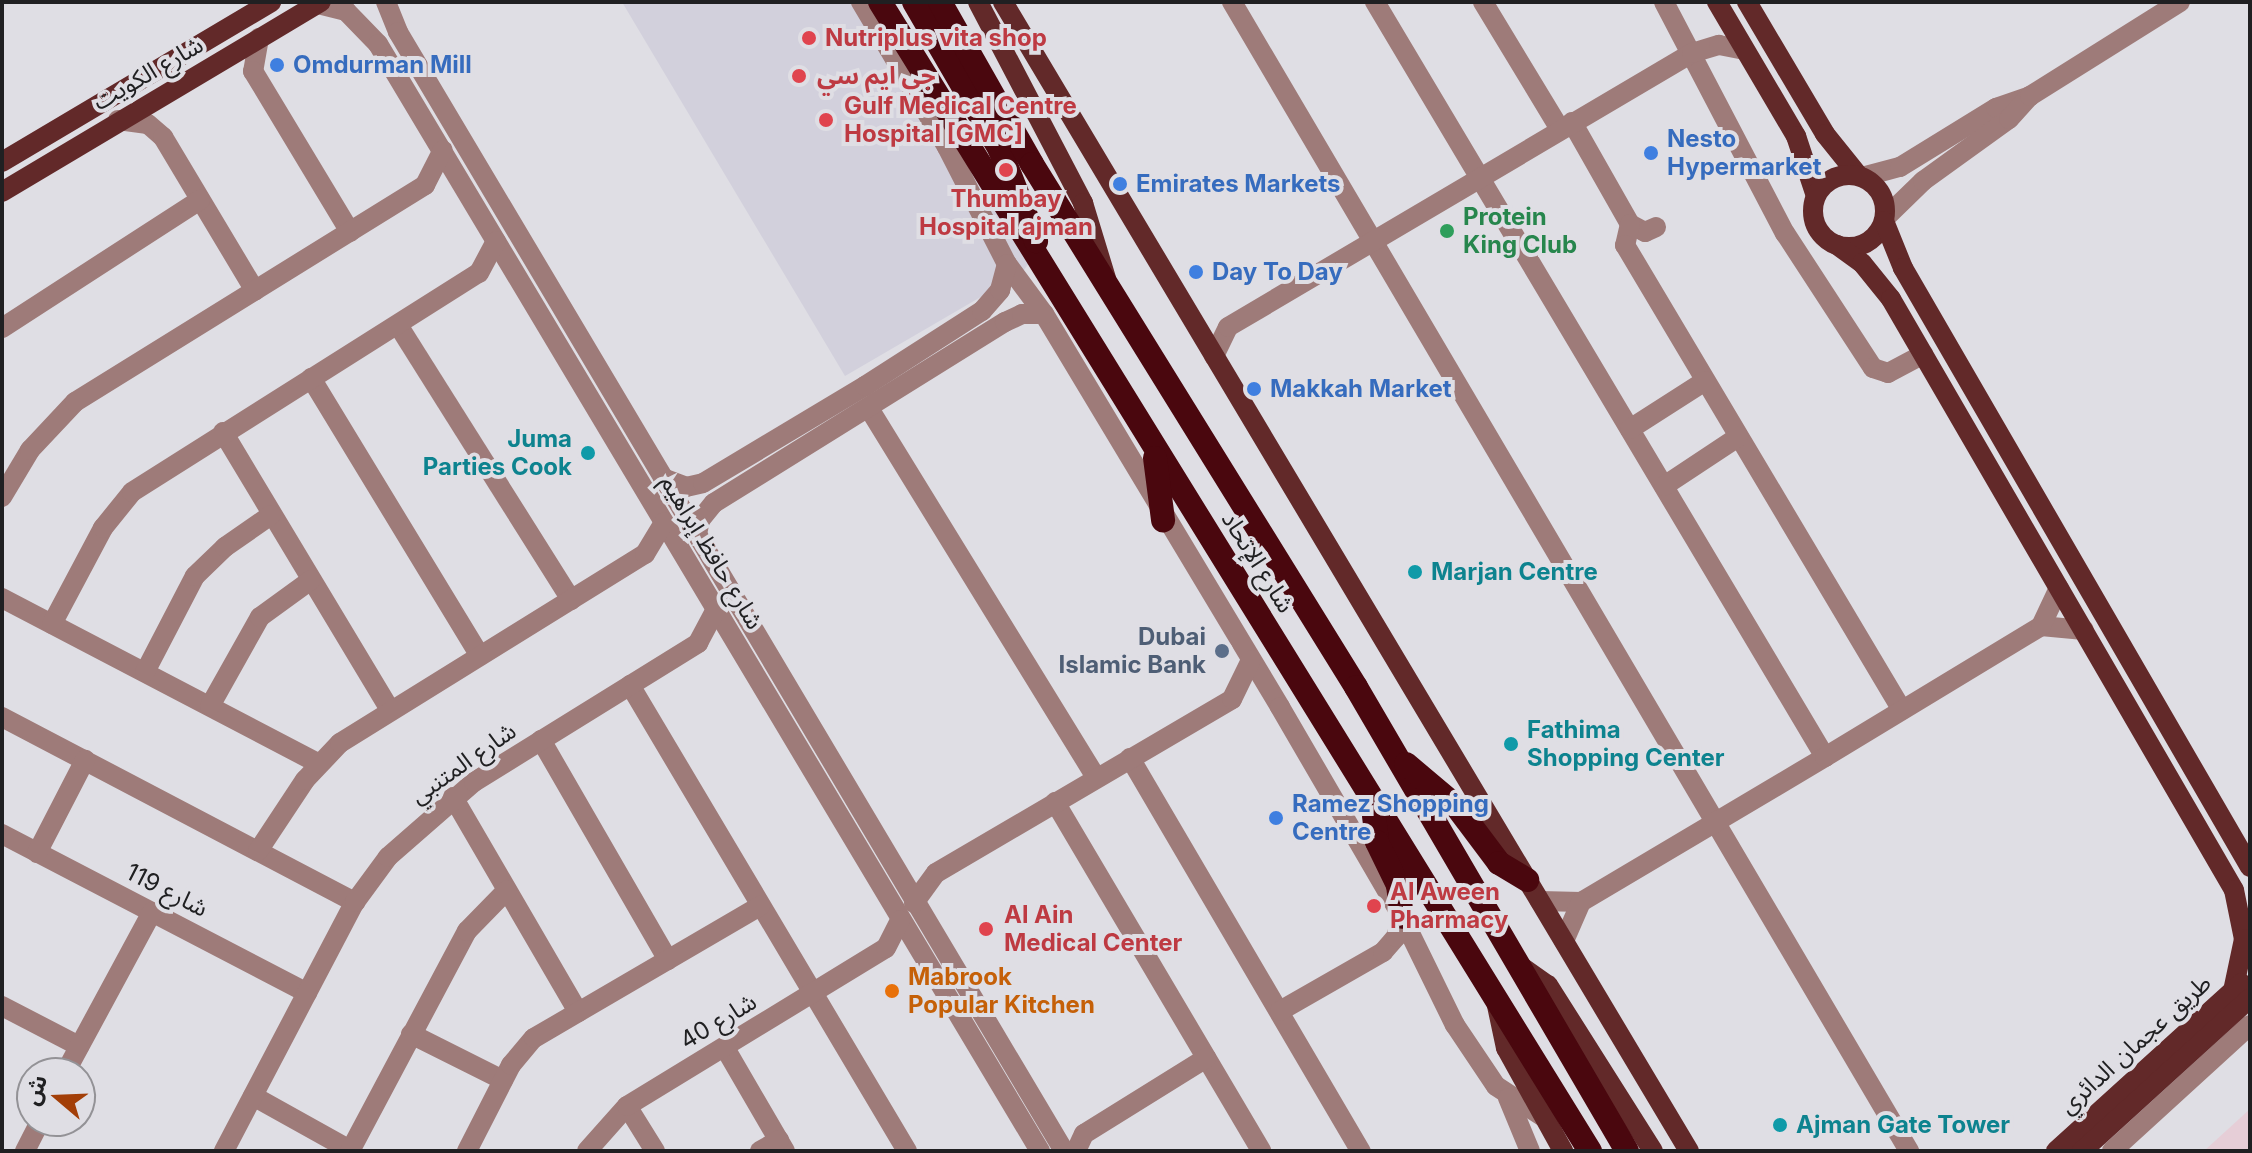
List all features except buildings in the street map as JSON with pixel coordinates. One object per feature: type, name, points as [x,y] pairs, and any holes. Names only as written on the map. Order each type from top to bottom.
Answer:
[{"type":"highway","name":"شارع الإتحاد","points":[[880,2],[1374,809],[1496,993],[1590,1151]]},
{"type":"highway","points":[[914,2],[1011,172],[1042,267]]},
{"type":"highway","name":"شارع الإتحاد","points":[[940,2],[1032,164],[1106,278],[1519,965],[1643,1148]]},
{"type":"highway","points":[[930,118],[970,153]]},
{"type":"highway","points":[[1154,447],[1163,520]]},
{"type":"highway","points":[[1399,761],[1445,793],[1491,855],[1533,890]]},
{"type":"highway","points":[[1374,809],[1375,834],[1398,885],[1402,917]]},
{"type":"main road","name":"شارع الكويت","points":[[2,162],[271,2]]},
{"type":"main road","points":[[978,2],[1070,179],[1106,278]]},
{"type":"main road","points":[[1003,2],[1689,1151]]},
{"type":"main road","points":[[1747,2],[1825,134],[1860,176],[1883,196],[1884,220],[1910,280],[2250,867]]},
{"type":"main road","name":"شارع الكويت","points":[[2,192],[79,143],[320,3]]},
{"type":"main road","points":[[1719,6],[1796,136],[1816,196],[1818,229],[1883,286],[2239,902],[2244,939],[2241,994]]},
{"type":"main road","points":[[173,88],[164,84],[164,74],[205,42]]},
{"type":"main road","points":[[79,143],[129,106],[131,96],[122,91]]},
{"type":"main road","points":[[1070,179],[1074,120]]},
{"type":"main road","points":[[1816,196],[1833,178],[1860,176]]},
{"type":"main road","points":[[1837,245],[1869,241],[1884,220]]},
{"type":"main road","points":[[2139,726],[2152,734],[2167,759],[2188,760]]},
{"type":"main road","name":"طريق عجمان الدائري","points":[[2082,1151],[2241,994],[2250,975]]},
{"type":"main road","points":[[1496,993],[1506,1048],[1563,1151]]},
{"type":"main road","name":"طريق عجمان الدائري","points":[[2056,1151],[2241,994]]},
{"type":"main road","points":[[1643,1148],[1644,1077]]},
{"type":"street","points":[[361,2],[365,26]]},
{"type":"street","points":[[861,2],[930,118],[1007,264],[1044,314],[1163,520],[1280,707],[1402,917],[1455,1025],[1508,1098],[1530,1151]]},
{"type":"street","points":[[1232,2],[1718,821],[1909,1151]]},
{"type":"street","points":[[1375,2],[1825,757]]},
{"type":"street","points":[[1483,2],[1630,224],[1645,232],[1656,227]]},
{"type":"street","points":[[1664,2],[1696,50],[1785,233],[1873,368],[1888,373],[1923,354]]},
{"type":"street","points":[[1860,176],[1900,167],[1996,108],[2030,96],[2180,2]]},
{"type":"street","name":"شارع حافظ إبراهيم","points":[[320,3],[346,11],[365,26],[443,150],[513,273],[1040,1151]]},
{"type":"street","name":"شارع حافظ إبراهيم","points":[[384,4],[914,903],[1064,1151]]},
{"type":"street","points":[[1696,50],[1719,6]]},
{"type":"street","points":[[259,38],[253,71],[350,232]]},
{"type":"street","points":[[1214,356],[1228,327],[1696,50],[1719,45],[1745,50]]},
{"type":"street","points":[[1884,220],[1923,181],[2009,119],[2030,96]]},
{"type":"street","points":[[118,120],[156,129],[255,291]]},
{"type":"street","points":[[425,185],[443,150]]},
{"type":"street","points":[[2,497],[30,450],[75,402],[425,185],[460,181]]},
{"type":"street","points":[[2,328],[175,218],[204,208]]},
{"type":"street","points":[[1630,224],[1625,245],[1902,710]]},
{"type":"street","points":[[52,624],[116,509],[149,477],[479,273],[496,241]]},
{"type":"street","points":[[697,534],[704,514],[726,496],[870,410],[980,325],[1000,290],[1007,264]]},
{"type":"street","points":[[479,273],[513,273]]},
{"type":"street","points":[[663,478],[686,487],[714,477],[980,325],[1044,314]]},
{"type":"street","points":[[1196,324],[1228,327]]},
{"type":"street","points":[[398,325],[571,600]]},
{"type":"street","points":[[311,378],[480,656]]},
{"type":"street","points":[[1630,429],[1705,381]]},
{"type":"street","points":[[870,410],[1096,778]]},
{"type":"street","points":[[223,432],[390,710]]},
{"type":"street","points":[[1664,486],[1738,437]]},
{"type":"street","points":[[714,477],[715,490],[726,496]]},
{"type":"street","points":[[145,672],[195,576],[225,547],[271,515]]},
{"type":"street","points":[[258,851],[319,764],[390,710],[645,554],[664,522]]},
{"type":"street","points":[[645,554],[683,553]]},
{"type":"street","points":[[210,706],[260,617],[311,580]]},
{"type":"street","points":[[1564,941],[1581,902],[2041,626],[2059,588]]},
{"type":"street","points":[[2,598],[319,764]]},
{"type":"street","points":[[716,609],[698,643],[738,647]]},
{"type":"street","points":[[2041,626],[2084,630]]},
{"type":"street","name":"شارع المتنبي","points":[[224,1151],[355,902],[388,857],[453,797],[698,643]]},
{"type":"street","points":[[914,903],[936,873],[1232,699],[1251,660]]},
{"type":"street","points":[[630,685],[907,1151]]},
{"type":"street","points":[[1232,699],[1280,707]]},
{"type":"street","points":[[2,717],[355,902]]},
{"type":"street","points":[[541,740],[668,960]]},
{"type":"street","points":[[1130,758],[1361,1151]]},
{"type":"street","points":[[37,853],[85,760]]},
{"type":"street","points":[[453,797],[578,1012]]},
{"type":"street","points":[[1055,802],[1261,1151]]},
{"type":"street","name":"شارع 119","points":[[2,834],[307,993]]},
{"type":"street","points":[[895,869],[913,876],[936,873]]},
{"type":"street","points":[[253,1096],[350,1150],[467,931],[507,890]]},
{"type":"street","points":[[1533,890],[1581,902]]},
{"type":"street","points":[[467,1151],[503,1080],[534,1038],[760,906]]},
{"type":"street","points":[[73,1057],[152,912]]},
{"type":"street","points":[[1280,1011],[1383,952],[1396,937],[1402,917]]},
{"type":"street","points":[[900,920],[886,948],[920,951]]},
{"type":"street","name":"شارع 40","points":[[587,1151],[627,1106],[886,948]]},
{"type":"street","points":[[1383,952],[1418,953]]},
{"type":"street","points":[[2,1006],[79,1046]]},
{"type":"street","points":[[2112,1151],[2250,1025]]},
{"type":"street","points":[[411,1034],[503,1080]]},
{"type":"street","points":[[725,1048],[782,1146],[760,1151]]},
{"type":"street","points":[[1052,1131],[1080,1143],[1206,1058]]},
{"type":"street","points":[[1508,1098],[1542,1116]]},
{"type":"street","points":[[627,1106],[655,1151]]},
{"type":"shaded area","name":"Gulf Medical Centre Hospital [GMC]","points":[[622,2],[888,2],[1033,257],[1022,273],[845,376]]},
{"type":"shaded area","points":[[2250,1109],[2250,1151],[2204,1151]]},
{"type":"place","name":"Nutriplus vita shop","points":[[809,38]]},
{"type":"place","name":"Omdurman Mill","points":[[277,65]]},
{"type":"place","name":"جي ايم سي","points":[[799,76]]},
{"type":"place","name":"Gulf Medical Centre Hospital [GMC]","points":[[826,120]]},
{"type":"place","name":"Nesto Hypermarket","points":[[1651,153]]},
{"type":"place","name":"Thumbay Hospital ajman","points":[[1006,170]]},
{"type":"place","name":"Emirates Markets","points":[[1120,184]]},
{"type":"place","name":"Protein King Club","points":[[1447,231]]},
{"type":"place","name":"Day To Day","points":[[1196,272]]},
{"type":"place","name":"Makkah Market","points":[[1254,389]]},
{"type":"place","name":"Juma Parties Cook","points":[[588,453]]},
{"type":"place","name":"Marjan Centre","points":[[1415,572]]},
{"type":"place","name":"Dubai Islamic Bank","points":[[1222,651]]},
{"type":"place","name":"Fathima Shopping Center","points":[[1511,744]]},
{"type":"place","name":"Ramez Shopping Centre","points":[[1276,818]]},
{"type":"place","name":"Al Aween Pharmacy","points":[[1374,906]]},
{"type":"place","name":"Al Ain Medical Center","points":[[986,929]]},
{"type":"place","name":"Mabrook Popular Kitchen","points":[[892,991]]},
{"type":"place","name":"Ajman Gate Tower","points":[[1780,1125]]}]
